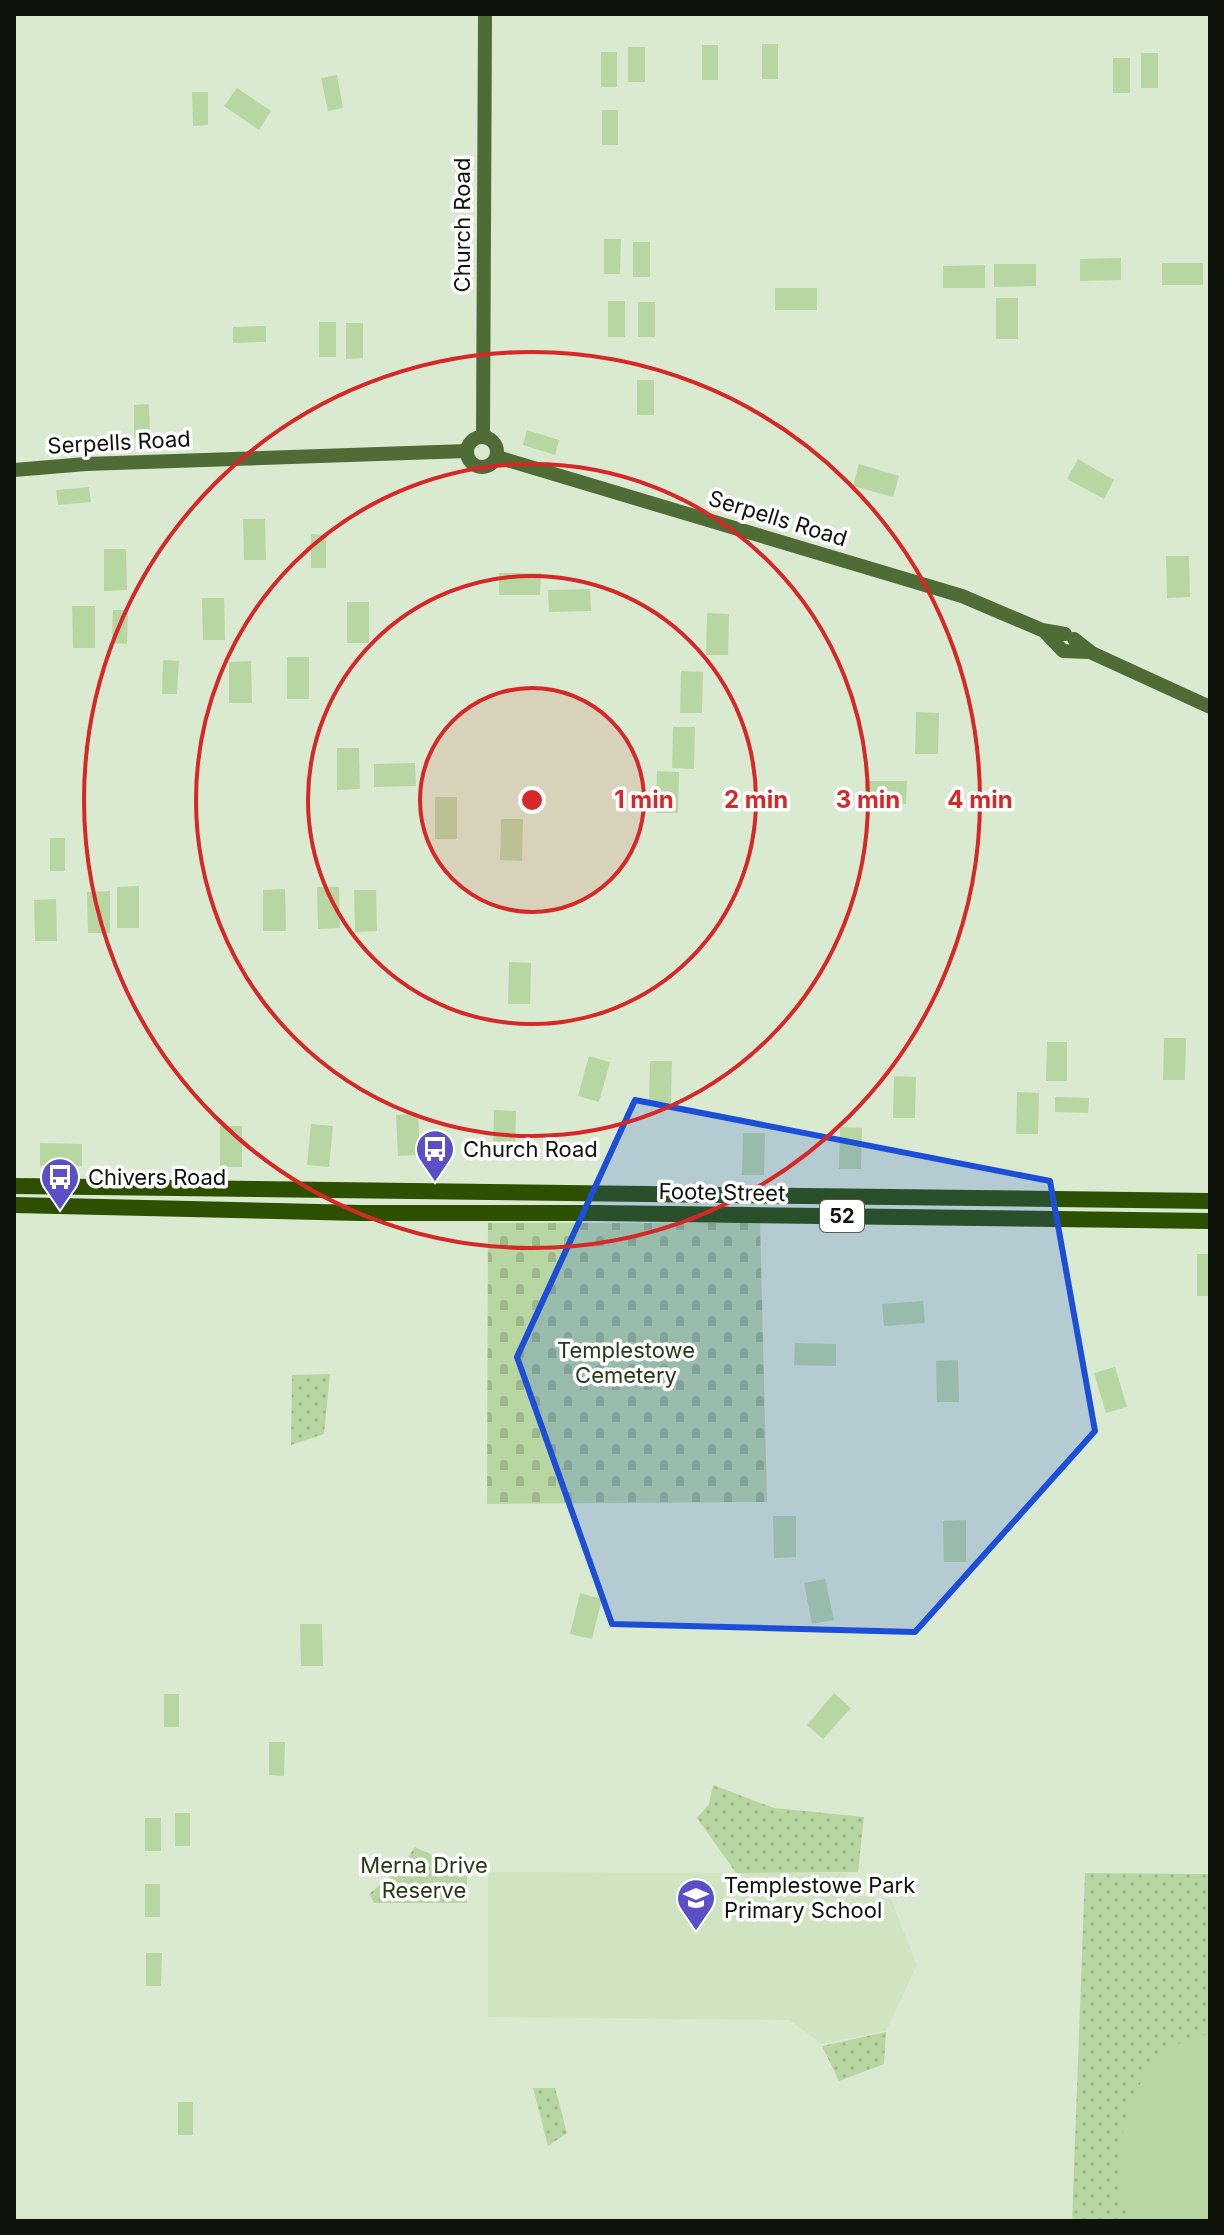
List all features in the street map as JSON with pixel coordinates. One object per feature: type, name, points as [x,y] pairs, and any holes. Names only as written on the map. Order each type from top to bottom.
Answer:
[{"type":"main road","name":"52","points":[[14,1186],[412,1192]]},
{"type":"main road","points":[[363,1191],[363,1212]]},
{"type":"main road","points":[[412,1192],[435,1202],[472,1204],[474,1214]]},
{"type":"main road","name":"Foote Street","points":[[412,1192],[1210,1201]]},
{"type":"main road","points":[[969,1197],[969,1218]]},
{"type":"main road","name":"52","points":[[14,1205],[474,1214]]},
{"type":"main road","name":"Foote Street","points":[[474,1214],[1210,1221]]},
{"type":"street","name":"Church Road","points":[[483,437],[485,14]]},
{"type":"street","points":[[483,437],[495,443],[497,457],[491,465],[481,468],[470,463],[467,451],[472,441],[483,437]]},
{"type":"street","name":"Serpells Road","points":[[14,470],[86,464],[467,451]]},
{"type":"street","name":"Serpells Road","points":[[497,457],[962,596],[1210,707]]},
{"type":"highlighted area","points":[[635,1100],[1050,1181],[1095,1431],[915,1632],[612,1624],[517,1357]]},
{"type":"shaded area","name":"Templestowe Park Primary School","points":[[488,1872],[847,1873],[855,1895],[891,1899],[917,1965],[886,2031],[822,2044],[789,2020],[488,2017]]},
{"type":"green space","points":[[762,44],[778,44],[778,79],[762,79]]},
{"type":"green space","points":[[702,45],[718,45],[718,80],[702,80]]},
{"type":"green space","points":[[628,47],[645,47],[645,82],[628,82]]},
{"type":"green space","points":[[601,52],[617,52],[617,87],[601,87]]},
{"type":"green space","points":[[1141,53],[1158,53],[1158,88],[1141,88]]},
{"type":"green space","points":[[1113,58],[1130,58],[1130,93],[1113,93]]},
{"type":"green space","points":[[337,75],[343,108],[328,111],[321,78]]},
{"type":"green space","points":[[237,88],[271,111],[259,130],[224,106]]},
{"type":"green space","points":[[192,92],[208,92],[208,125],[193,126]]},
{"type":"green space","points":[[602,110],[618,110],[618,145],[602,145]]},
{"type":"green space","points":[[604,239],[621,239],[620,274],[604,274]]},
{"type":"green space","points":[[633,242],[650,242],[650,277],[633,277]]},
{"type":"green space","points":[[1121,258],[1121,280],[1080,281],[1080,259]]},
{"type":"green space","points":[[1162,263],[1203,263],[1203,285],[1162,285]]},
{"type":"green space","points":[[994,264],[1036,264],[1036,286],[994,287]]},
{"type":"green space","points":[[985,265],[985,288],[943,288],[943,266]]},
{"type":"green space","points":[[775,288],[817,288],[817,310],[775,310]]},
{"type":"green space","points":[[996,298],[1018,298],[1018,339],[996,339]]},
{"type":"green space","points":[[608,301],[625,301],[625,337],[608,337]]},
{"type":"green space","points":[[638,302],[655,302],[655,337],[638,337]]},
{"type":"green space","points":[[319,322],[336,322],[336,357],[319,357]]},
{"type":"green space","points":[[346,323],[363,323],[363,358],[346,359]]},
{"type":"green space","points":[[266,326],[266,342],[233,343],[233,327]]},
{"type":"green space","points":[[637,380],[654,380],[654,415],[637,415]]},
{"type":"green space","points":[[149,404],[150,438],[134,438],[134,405]]},
{"type":"green space","points":[[527,430],[559,440],[555,455],[523,445]]},
{"type":"green space","points":[[1078,459],[1114,480],[1104,499],[1067,479]]},
{"type":"green space","points":[[859,464],[899,476],[893,497],[853,486]]},
{"type":"green space","points":[[89,487],[91,502],[58,505],[56,490]]},
{"type":"green space","points":[[243,519],[265,519],[266,560],[244,560]]},
{"type":"green space","points":[[311,534],[326,535],[326,568],[311,568]]},
{"type":"green space","points":[[104,549],[126,549],[127,590],[104,591]]},
{"type":"green space","points":[[1166,556],[1189,556],[1190,597],[1167,598]]},
{"type":"green space","points":[[499,573],[541,573],[540,595],[499,595]]},
{"type":"green space","points":[[590,589],[591,611],[549,612],[548,590]]},
{"type":"green space","points":[[202,598],[224,598],[225,640],[203,640]]},
{"type":"green space","points":[[347,602],[369,602],[369,643],[347,643]]},
{"type":"green space","points":[[72,606],[95,606],[95,648],[73,648]]},
{"type":"green space","points":[[113,610],[128,610],[127,644],[112,643]]},
{"type":"green space","points":[[707,613],[729,614],[728,655],[706,655]]},
{"type":"green space","points":[[287,657],[309,657],[309,699],[287,699]]},
{"type":"green space","points":[[163,660],[179,661],[177,694],[162,694]]},
{"type":"green space","points":[[251,661],[252,703],[229,703],[229,662]]},
{"type":"green space","points":[[681,671],[703,672],[702,713],[680,713]]},
{"type":"green space","points":[[916,712],[939,713],[938,754],[915,754]]},
{"type":"green space","points":[[673,727],[695,727],[694,769],[672,768]]},
{"type":"green space","points":[[337,748],[359,748],[360,789],[337,790]]},
{"type":"green space","points":[[415,763],[416,786],[374,787],[374,764]]},
{"type":"green space","points":[[657,771],[679,772],[678,813],[656,813]]},
{"type":"green space","points":[[865,781],[907,781],[906,804],[865,803]]},
{"type":"green space","points":[[435,797],[457,797],[457,839],[435,839]]},
{"type":"green space","points":[[501,819],[523,819],[522,861],[500,860]]},
{"type":"green space","points":[[50,838],[65,838],[65,871],[50,871]]},
{"type":"green space","points":[[139,886],[139,928],[117,928],[117,887]]},
{"type":"green space","points":[[317,887],[339,887],[340,928],[318,929]]},
{"type":"green space","points":[[285,889],[286,931],[263,931],[263,890]]},
{"type":"green space","points":[[354,890],[376,890],[377,931],[355,932]]},
{"type":"green space","points":[[110,891],[110,933],[88,933],[87,892]]},
{"type":"green space","points":[[56,899],[57,941],[35,941],[34,900]]},
{"type":"green space","points":[[509,962],[531,963],[530,1004],[508,1004]]},
{"type":"green space","points":[[1164,1038],[1186,1038],[1185,1080],[1163,1080]]},
{"type":"green space","points":[[1047,1042],[1067,1042],[1067,1081],[1046,1081]]},
{"type":"green space","points":[[589,1056],[610,1062],[599,1102],[578,1096]]},
{"type":"green space","points":[[650,1061],[672,1061],[671,1103],[649,1102]]},
{"type":"green space","points":[[894,1076],[916,1077],[915,1118],[893,1118]]},
{"type":"green space","points":[[1017,1092],[1039,1093],[1038,1134],[1016,1134]]},
{"type":"green space","points":[[1055,1097],[1089,1098],[1088,1113],[1055,1112]]},
{"type":"green space","points":[[494,1110],[516,1111],[515,1152],[493,1152]]},
{"type":"green space","points":[[418,1114],[420,1155],[398,1156],[396,1115]]},
{"type":"green space","points":[[311,1124],[333,1126],[329,1167],[307,1165]]},
{"type":"green space","points":[[220,1126],[242,1126],[242,1167],[220,1167]]},
{"type":"green space","points":[[840,1127],[862,1128],[861,1169],[839,1169]]},
{"type":"green space","points":[[743,1133],[765,1133],[764,1175],[742,1175]]},
{"type":"green space","points":[[40,1143],[82,1144],[82,1166],[40,1166]]},
{"type":"green space","name":"Templestowe Cemetery","points":[[488,1223],[760,1223],[767,1502],[487,1504]]},
{"type":"green space","points":[[1197,1254],[1210,1254],[1210,1296],[1197,1296]]},
{"type":"green space","points":[[923,1301],[925,1323],[884,1326],[882,1304]]},
{"type":"green space","points":[[795,1343],[836,1344],[836,1366],[794,1365]]},
{"type":"green space","points":[[958,1360],[959,1402],[937,1402],[936,1361]]},
{"type":"green space","points":[[1115,1367],[1127,1407],[1106,1413],[1094,1373]]},
{"type":"green space","points":[[330,1374],[324,1434],[291,1445],[292,1375]]},
{"type":"green space","points":[[773,1516],[796,1516],[796,1557],[774,1558]]},
{"type":"green space","points":[[966,1520],[966,1562],[944,1562],[943,1521]]},
{"type":"green space","points":[[825,1579],[834,1620],[812,1624],[804,1583]]},
{"type":"green space","points":[[580,1593],[602,1599],[592,1639],[570,1634]]},
{"type":"green space","points":[[300,1624],[322,1624],[323,1666],[301,1666]]},
{"type":"green space","points":[[834,1693],[851,1708],[823,1739],[807,1725]]},
{"type":"green space","points":[[164,1694],[179,1694],[179,1727],[164,1727]]},
{"type":"green space","points":[[269,1742],[285,1742],[284,1776],[269,1775]]},
{"type":"green space","points":[[713,1785],[774,1808],[864,1817],[858,1872],[736,1873],[697,1818],[709,1804]]},
{"type":"green space","points":[[175,1813],[190,1813],[190,1846],[175,1846]]},
{"type":"green space","points":[[145,1818],[161,1818],[161,1851],[145,1851]]},
{"type":"green space","name":"Merna Drive Reserve","points":[[415,1847],[434,1856],[461,1859],[467,1866],[467,1903],[374,1903],[369,1894],[399,1870]]},
{"type":"green space","points":[[1085,1873],[1210,1874],[1210,2221],[1072,2221]]},
{"type":"green space","points":[[145,1884],[160,1884],[160,1917],[145,1917]]},
{"type":"green space","points":[[146,1953],[162,1953],[161,1986],[146,1986]]},
{"type":"green space","points":[[886,2032],[884,2064],[839,2081],[822,2046]]},
{"type":"green space","points":[[1210,2034],[1210,2221],[1129,2221],[1121,2195],[1119,2166],[1122,2136],[1130,2107],[1143,2080],[1160,2058],[1183,2042]]},
{"type":"green space","points":[[533,2088],[555,2088],[567,2133],[548,2146]]},
{"type":"green space","points":[[178,2102],[193,2102],[193,2135],[178,2135]]},
{"type":"place","name":"Church Road","points":[[435,1183]]},
{"type":"place","name":"Chivers Road","points":[[60,1211]]},
{"type":"place","name":"Templestowe Park Primary School","points":[[696,1932]]}]
